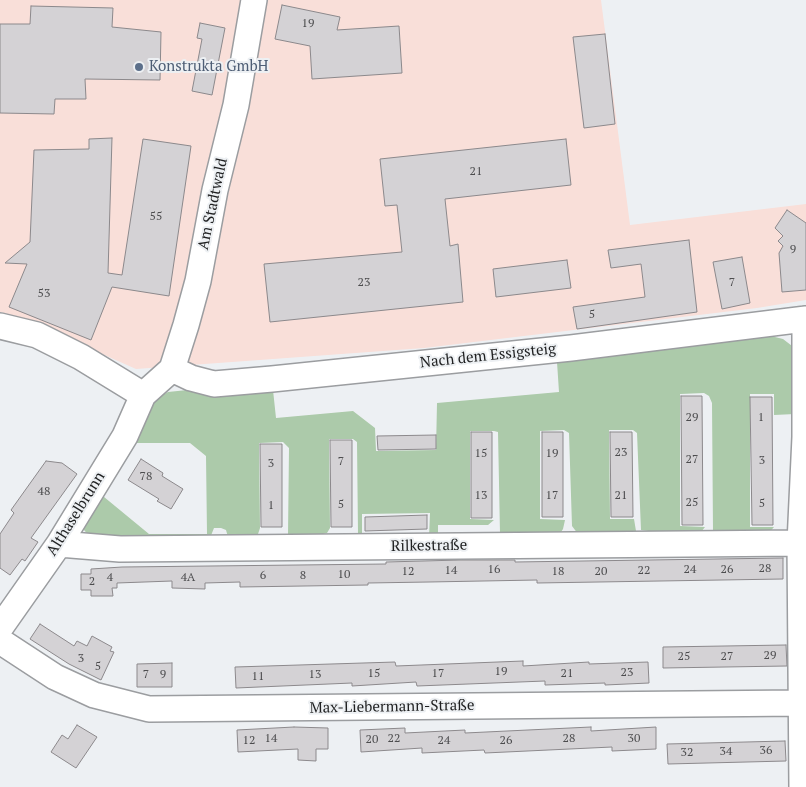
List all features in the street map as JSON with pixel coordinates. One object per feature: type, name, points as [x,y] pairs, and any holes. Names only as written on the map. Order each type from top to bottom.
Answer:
[{"type":"street","name":"Am Stadtwald","points":[[172,369],[198,281],[215,190],[236,105],[254,0]]},
{"type":"street","name":"Nach dem Essigsteig","points":[[172,369],[190,378],[214,384],[571,348],[806,319]]},
{"type":"street","points":[[802,787],[800,543],[805,437],[806,319]]},
{"type":"street","points":[[0,326],[36,335],[81,357],[143,395],[172,369]]},
{"type":"street","name":"Althaselbrunn","points":[[0,628],[59,544],[125,436],[143,395]]},
{"type":"street","name":"Rilkestraße","points":[[59,544],[130,549],[800,543]]},
{"type":"street","name":"Max-Liebermann-Straße","points":[[0,641],[55,677],[86,691],[149,709],[800,703]]},
{"type":"shaded area","points":[[0,0],[601,0],[630,225],[806,204],[806,300],[757,308],[424,348],[136,369],[19,317],[0,312]]},
{"type":"green space","points":[[771,336],[783,339],[796,349],[795,414],[774,415],[774,394],[750,394],[750,527],[774,527],[767,535],[713,532],[712,403],[709,396],[704,393],[680,394],[680,526],[705,527],[701,532],[641,530],[637,433],[633,430],[609,430],[610,519],[634,519],[636,531],[578,534],[572,526],[569,433],[564,430],[540,431],[540,519],[565,520],[559,535],[500,534],[498,432],[494,431],[470,431],[470,519],[494,520],[488,525],[438,525],[438,535],[429,538],[430,513],[362,514],[362,535],[358,534],[357,442],[353,439],[329,439],[330,528],[327,533],[309,537],[298,534],[288,535],[289,448],[283,442],[259,443],[260,528],[258,534],[248,539],[228,537],[226,530],[221,528],[214,528],[210,538],[91,538],[84,530],[82,521],[98,492],[149,534],[207,534],[206,456],[190,443],[130,443],[156,399],[168,392],[197,389],[273,390],[276,418],[353,411],[375,428],[376,451],[436,450],[437,403],[559,392],[557,362]]},
{"type":"building","points":[[282,5],[340,17],[337,30],[399,26],[402,73],[312,79],[310,46],[275,39]]},
{"type":"building","points":[[31,6],[113,8],[112,27],[161,32],[160,80],[85,79],[86,99],[55,99],[54,114],[0,113],[0,24],[30,24]]},
{"type":"building","points":[[200,23],[225,28],[212,95],[192,91],[202,39],[197,38]]},
{"type":"building","points":[[605,34],[615,124],[584,128],[573,37]]},
{"type":"building","points":[[112,138],[108,273],[122,275],[143,139],[191,146],[169,296],[112,287],[91,340],[9,307],[27,264],[5,263],[30,242],[34,150],[89,149],[89,139]]},
{"type":"building","points":[[566,139],[571,185],[445,199],[450,246],[458,244],[463,302],[270,322],[264,264],[402,252],[397,205],[385,206],[380,159]]},
{"type":"building","points":[[787,210],[806,223],[806,290],[782,292],[779,253],[783,246],[778,241],[783,236],[775,228]]},
{"type":"building","points":[[689,240],[697,312],[577,329],[573,307],[645,297],[641,264],[611,268],[608,250]]},
{"type":"building","points":[[742,257],[750,303],[722,309],[713,262]]},
{"type":"building","points":[[567,260],[571,288],[496,297],[493,269]]},
{"type":"building","points":[[681,396],[702,396],[703,525],[682,525]]},
{"type":"building","points":[[750,397],[772,397],[773,525],[752,525]]},
{"type":"building","points":[[471,432],[492,432],[492,518],[471,518]]},
{"type":"building","points":[[542,432],[563,432],[563,517],[542,517]]},
{"type":"building","points":[[610,432],[632,432],[633,517],[611,517]]},
{"type":"building","points":[[436,435],[436,449],[378,450],[377,436]]},
{"type":"building","points":[[330,440],[352,440],[352,527],[331,527]]},
{"type":"building","points":[[260,444],[282,444],[282,527],[261,527]]},
{"type":"building","points":[[141,459],[163,473],[162,476],[183,489],[171,509],[157,501],[159,499],[128,480]]},
{"type":"building","points":[[46,461],[62,463],[77,474],[31,538],[38,542],[25,561],[22,559],[10,575],[0,568],[0,534],[14,513],[11,510]]},
{"type":"building","points":[[427,515],[427,529],[365,531],[365,517]]},
{"type":"building","points":[[783,558],[783,579],[537,583],[537,580],[240,587],[240,582],[205,583],[205,589],[172,588],[172,581],[117,583],[117,588],[112,588],[113,596],[91,596],[91,590],[81,590],[81,574],[91,574],[91,569],[122,567],[386,564],[386,562],[460,560],[515,560],[515,562]]},
{"type":"building","points":[[40,624],[74,646],[77,641],[87,646],[92,636],[112,647],[110,651],[114,652],[101,680],[69,664],[30,639]]},
{"type":"building","points":[[786,645],[787,666],[663,668],[663,647]]},
{"type":"building","points":[[523,661],[523,666],[589,662],[589,664],[648,662],[649,683],[545,685],[545,681],[417,686],[416,682],[352,686],[352,683],[236,688],[235,667],[395,662],[396,666]]},
{"type":"building","points":[[172,663],[172,687],[137,687],[137,664]]},
{"type":"building","points":[[77,725],[97,737],[76,768],[51,752],[62,735],[68,739]]},
{"type":"building","points":[[294,727],[328,728],[328,749],[316,749],[316,761],[298,760],[298,749],[238,752],[237,730]]},
{"type":"building","points":[[591,727],[591,731],[656,727],[656,749],[612,751],[612,747],[485,753],[484,750],[422,753],[422,748],[361,752],[360,730],[405,728],[405,733],[465,730],[465,733]]},
{"type":"building","points":[[785,741],[786,761],[668,764],[667,744]]},
{"type":"place","name":"Konstrukta GmbH","points":[[139,67]]}]
